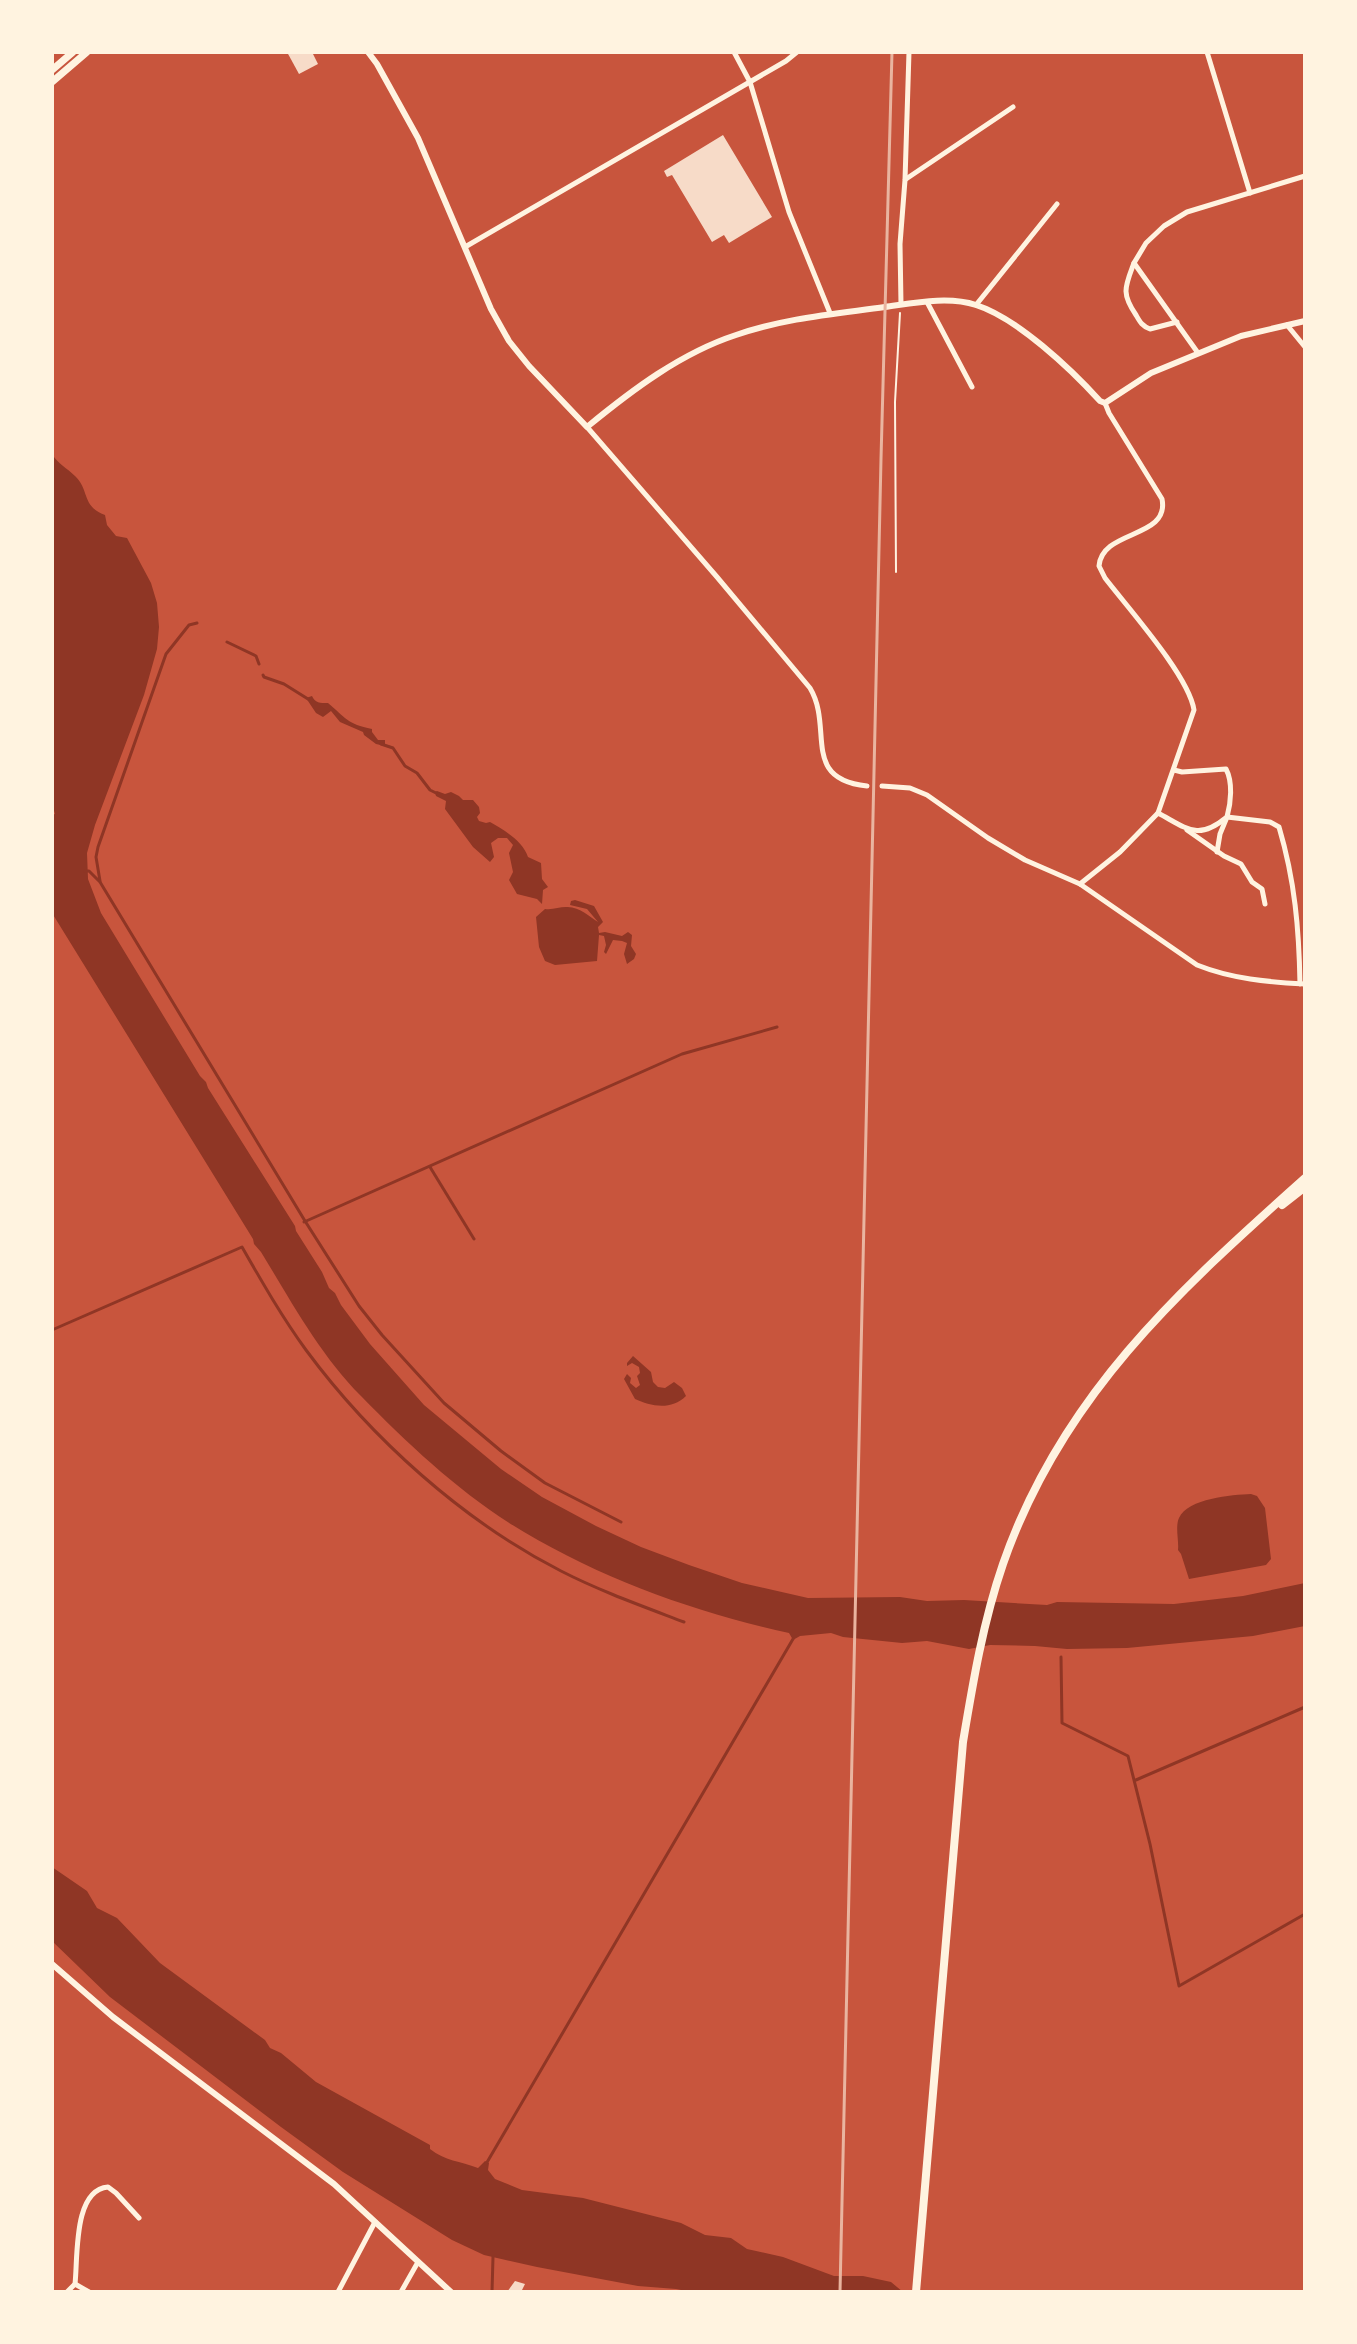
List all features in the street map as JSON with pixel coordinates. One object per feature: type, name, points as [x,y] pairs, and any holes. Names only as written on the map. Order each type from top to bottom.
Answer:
[{"type":"highway","points":[[916,2292],[963,1742],[974,1671],[1002,1565],[1038,1482],[1106,1376],[1153,1322],[1222,1252],[1305,1178]]},
{"type":"highway","points":[[1222,1252],[1305,1187]]},
{"type":"main road","points":[[52,70],[73,52]]},
{"type":"main road","points":[[52,82],[87,52]]},
{"type":"street","points":[[368,52],[418,138],[491,309],[509,341],[709,567],[810,688],[816,702],[822,751],[829,769],[846,782],[867,786]]},
{"type":"street","points":[[734,52],[750,82],[789,212],[830,313]]},
{"type":"street","points":[[465,247],[797,52]]},
{"type":"street","points":[[901,304],[900,244],[909,52]]},
{"type":"street","points":[[1207,52],[1250,193]]},
{"type":"street","points":[[905,180],[1013,107]]},
{"type":"street","points":[[1177,322],[1150,329],[1143,326],[1125,299],[1127,281],[1146,243],[1164,226],[1187,212],[1305,176]]},
{"type":"street","points":[[976,305],[1057,204]]},
{"type":"street","points":[[1134,263],[1198,353]]},
{"type":"street","points":[[587,427],[616,402],[686,356],[735,335],[781,322],[901,304],[946,301],[976,305],[1015,325],[1069,367],[1105,403],[1162,499],[1162,514],[1158,520],[1112,543],[1103,551],[1099,566],[1175,669],[1193,703],[1193,716],[1158,813],[1120,852],[1080,884]]},
{"type":"street","points":[[927,302],[972,387]]},
{"type":"street","points":[[1105,403],[1151,373],[1198,353],[1241,336],[1305,321]]},
{"type":"street","points":[[1287,325],[1305,347]]},
{"type":"street","points":[[1174,770],[1226,769],[1230,793],[1217,852]]},
{"type":"street","points":[[882,786],[919,791],[990,840],[1025,860],[1080,884],[1197,965],[1217,973],[1256,980],[1303,984],[1294,884],[1279,827],[1270,822],[1227,817],[1208,831],[1183,827]]},
{"type":"street","points":[[1158,813],[1241,864],[1252,882],[1262,889],[1265,904]]},
{"type":"street","points":[[52,1964],[113,2017],[334,2184],[451,2292]]},
{"type":"street","points":[[67,2292],[75,2284],[81,2214],[88,2198],[95,2191],[108,2187],[139,2218]]},
{"type":"street","points":[[338,2292],[375,2222]]},
{"type":"street","points":[[401,2292],[419,2261]]},
{"type":"street","points":[[75,2284],[89,2292]]},
{"type":"path","points":[[896,572],[895,402],[901,304]]},
{"type":"shaded area","points":[[52,454],[80,481],[92,507],[105,515],[107,525],[116,536],[127,538],[151,583],[157,603],[157,649],[144,695],[87,853],[88,879],[101,913],[295,1226],[329,1288],[370,1344],[424,1405],[501,1469],[542,1497],[641,1547],[742,1583],[808,1598],[900,1597],[927,1601],[1047,1605],[1057,1602],[1174,1604],[1243,1596],[1305,1583],[1305,1626],[1253,1636],[1127,1648],[990,1645],[969,1649],[927,1641],[902,1643],[831,1633],[800,1636],[793,1640],[789,1633],[652,1593],[555,1550],[480,1503],[418,1452],[346,1380],[319,1345],[52,913],[52,815],[55,814],[52,804]]},
{"type":"shaded area","points":[[312,696],[318,702],[328,703],[352,723],[372,729],[378,740],[385,740],[385,746],[376,744],[363,732],[340,722],[331,711],[323,717],[316,713],[306,698]]},
{"type":"shaded area","points":[[437,791],[445,794],[451,792],[463,800],[473,800],[479,807],[479,821],[490,822],[507,832],[522,846],[528,857],[541,863],[542,879],[548,887],[543,890],[542,904],[537,899],[517,894],[509,880],[513,872],[509,853],[513,845],[507,838],[498,838],[491,843],[494,857],[490,862],[473,847],[445,809],[446,801],[436,796]]},
{"type":"shaded area","points":[[575,900],[594,906],[603,922],[598,927],[599,933],[622,936],[628,932],[632,935],[631,946],[636,954],[634,959],[627,964],[624,954],[627,943],[622,941],[613,940],[606,954],[604,936],[599,935],[597,961],[555,965],[545,961],[539,947],[536,917],[545,909],[575,908],[598,922],[587,909],[570,905]]},
{"type":"shaded area","points":[[633,1356],[651,1372],[653,1382],[658,1387],[665,1388],[674,1382],[686,1396],[667,1405],[647,1404],[635,1399],[624,1379],[627,1374],[631,1378],[630,1383],[636,1388],[640,1385],[637,1376],[639,1367],[632,1363],[627,1366]]},
{"type":"shaded area","points":[[1257,1496],[1265,1508],[1271,1559],[1266,1565],[1189,1579],[1178,1550],[1178,1522],[1184,1511],[1211,1499]]},
{"type":"shaded area","points":[[52,1867],[87,1891],[97,1908],[117,1918],[160,1963],[265,2040],[270,2048],[281,2053],[316,2082],[430,2145],[430,2149],[441,2156],[478,2168],[485,2161],[489,2163],[488,2170],[495,2179],[522,2190],[583,2198],[681,2223],[705,2235],[731,2238],[747,2249],[783,2257],[834,2276],[863,2276],[891,2282],[903,2292],[691,2292],[638,2286],[484,2255],[452,2240],[343,2172],[110,1997],[52,1941]]},
{"type":"building","points":[[287,52],[312,52],[318,64],[299,74]]},
{"type":"building","points":[[723,135],[772,217],[729,243],[724,235],[712,242],[672,175],[667,177],[664,171]]},
{"type":"building","points":[[515,2281],[525,2284],[521,2292],[507,2292]]},
{"type":"waterway","points":[[100,881],[96,857],[98,847],[166,654],[189,625],[197,623]]},
{"type":"waterway","points":[[227,642],[256,656],[259,664]]},
{"type":"waterway","points":[[263,675],[308,699]]},
{"type":"waterway","points":[[381,744],[393,748],[405,766],[417,773],[436,793]]},
{"type":"waterway","points":[[85,871],[100,882],[305,1221],[359,1306],[382,1335],[444,1403],[501,1451],[545,1483],[621,1522]]},
{"type":"waterway","points":[[304,1222],[682,1054],[777,1027]]},
{"type":"waterway","points":[[430,1167],[474,1239]]},
{"type":"waterway","points":[[52,1330],[242,1247],[306,1350],[359,1415],[421,1475],[489,1528],[525,1551],[591,1585],[684,1622]]},
{"type":"waterway","points":[[486,2164],[793,1639]]},
{"type":"waterway","points":[[1061,1657],[1062,1723],[1128,1756],[1150,1844],[1179,1986],[1305,1914]]},
{"type":"waterway","points":[[1136,1780],[1305,1707]]},
{"type":"waterway","points":[[492,2292],[493,2257]]},
{"type":"railway","points":[[840,2292],[892,52]]}]
